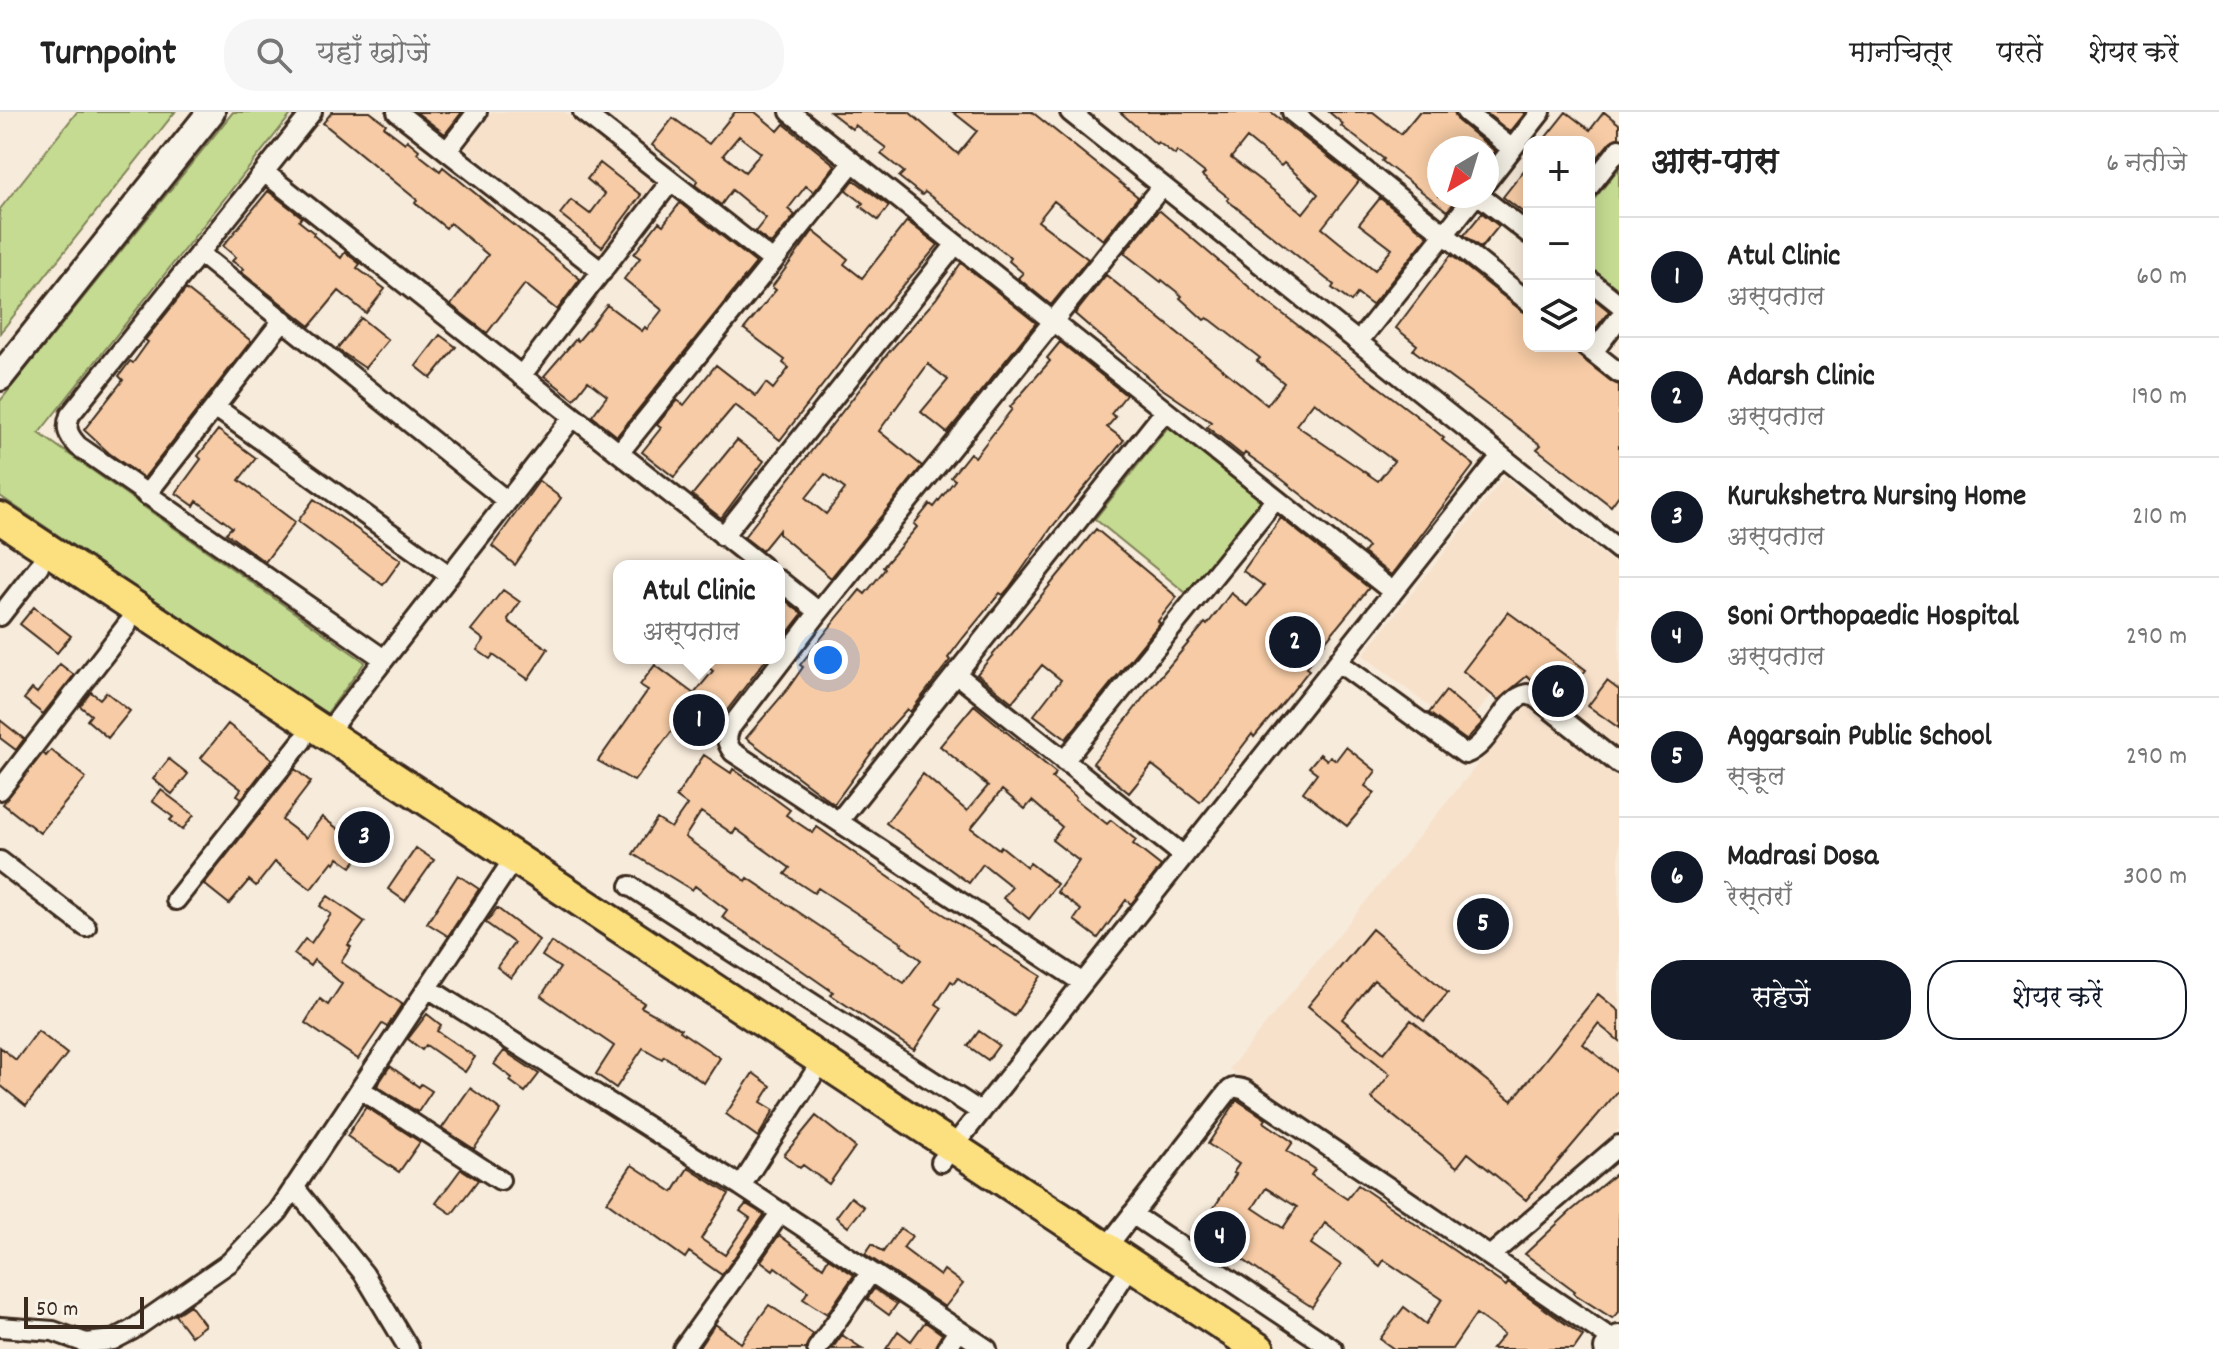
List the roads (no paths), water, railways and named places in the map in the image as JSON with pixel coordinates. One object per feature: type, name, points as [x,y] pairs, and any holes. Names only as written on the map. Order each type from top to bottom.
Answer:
[{"type":"main road","points":[[0,518],[314,737],[816,1069],[1126,1273],[1259,1349]]},
{"type":"main road","points":[[0,540],[127,625],[314,737]]},
{"type":"main road","points":[[947,1155],[1106,1248],[1126,1273],[1226,1349]]},
{"type":"street","points":[[0,377],[211,112]]},
{"type":"street","points":[[312,112],[70,415],[66,426],[78,446],[384,659]]},
{"type":"street","points":[[397,112],[602,272]]},
{"type":"street","points":[[447,151],[477,112]]},
{"type":"street","points":[[583,112],[773,261]]},
{"type":"street","points":[[790,112],[1393,592]]},
{"type":"street","points":[[1070,112],[1619,550]]},
{"type":"street","points":[[1292,112],[1523,297]]},
{"type":"street","points":[[1466,112],[1512,149]]},
{"type":"street","points":[[1499,166],[1541,112]]},
{"type":"street","points":[[1595,179],[1619,149]]},
{"type":"street","points":[[619,453],[853,162]]},
{"type":"street","points":[[264,172],[754,560]]},
{"type":"street","points":[[521,376],[671,181]]},
{"type":"street","points":[[785,656],[1162,186]]},
{"type":"street","points":[[1358,342],[1467,208]]},
{"type":"street","points":[[1494,208],[1523,230]]},
{"type":"street","points":[[723,536],[956,244]]},
{"type":"street","points":[[199,253],[507,501]]},
{"type":"street","points":[[1595,285],[1619,304]]},
{"type":"street","points":[[1595,343],[1619,318]]},
{"type":"street","points":[[146,495],[283,320]]},
{"type":"street","points":[[1593,352],[1619,373]]},
{"type":"street","points":[[215,407],[449,575]]},
{"type":"street","points":[[839,821],[1165,411]]},
{"type":"street","points":[[176,900],[384,659],[573,417]]},
{"type":"street","points":[[947,1155],[1501,456]]},
{"type":"street","points":[[1064,761],[1276,499]]},
{"type":"street","points":[[0,616],[39,566]]},
{"type":"street","points":[[785,585],[819,612]]},
{"type":"street","points":[[0,790],[127,625]]},
{"type":"street","points":[[1338,662],[1465,754],[1479,746],[1515,700],[1527,694],[1535,697],[1619,764]]},
{"type":"street","points":[[779,664],[730,728],[728,746],[733,752],[1083,983]]},
{"type":"street","points":[[956,674],[1184,856]]},
{"type":"street","points":[[0,861],[86,927]]},
{"type":"street","points":[[0,1327],[53,1331],[86,1343],[113,1340],[230,1262],[278,1212],[509,866]]},
{"type":"street","points":[[630,886],[981,1112]]},
{"type":"street","points":[[428,988],[741,1186],[987,1349]]},
{"type":"street","points":[[741,1186],[816,1069]]},
{"type":"street","points":[[1106,1248],[1230,1088],[1236,1087],[1245,1090],[1491,1255],[1614,1343]]},
{"type":"street","points":[[360,1089],[500,1180]]},
{"type":"street","points":[[1491,1255],[1619,1145]]},
{"type":"street","points":[[294,1187],[364,1274],[409,1349]]},
{"type":"street","points":[[683,1349],[781,1212]]},
{"type":"street","points":[[1132,1214],[1333,1349]]},
{"type":"street","points":[[817,1349],[871,1272]]},
{"type":"street","points":[[1077,1349],[1126,1273]]},
{"type":"street","points":[[946,1349],[958,1331]]},
{"type":"place","name":"Adarsh Clinic","points":[[1295,642]]},
{"type":"place","name":"Madrasi Dosa","points":[[1558,691]]},
{"type":"place","name":"Atul Clinic","points":[[699,720]]},
{"type":"place","name":"Kurukshetra Nursing Home","points":[[364,837]]},
{"type":"place","name":"Aggarsain Public School","points":[[1483,924]]},
{"type":"place","name":"Soni Orthopaedic Hospital","points":[[1220,1237]]}]
